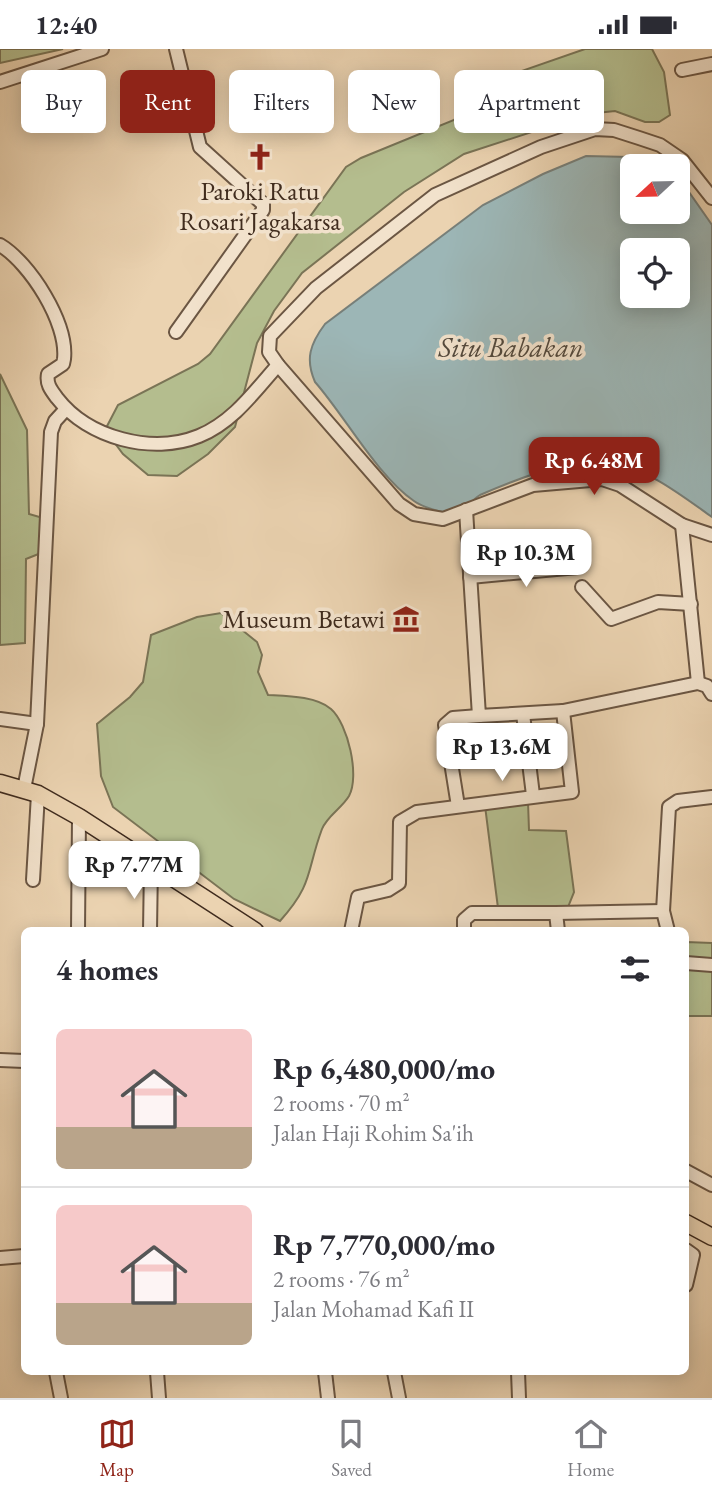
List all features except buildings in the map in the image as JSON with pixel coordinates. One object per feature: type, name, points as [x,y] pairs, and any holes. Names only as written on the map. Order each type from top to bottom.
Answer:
[{"type":"main road","points":[[0,783],[31,792],[79,817],[249,927]]},
{"type":"main road","points":[[689,1226],[712,1237]]},
{"type":"street","points":[[0,82],[102,49]]},
{"type":"street","points":[[176,49],[200,147],[263,204],[262,210],[176,332]]},
{"type":"street","points":[[681,70],[712,64]]},
{"type":"street","points":[[712,198],[682,160],[660,145],[627,134],[595,129],[541,147],[435,195],[316,288],[270,336],[270,352],[278,365],[399,504],[414,514],[443,519],[533,485],[601,479],[620,485],[682,525],[712,535]]},
{"type":"street","points":[[0,245],[26,265],[59,327],[64,359],[47,378],[49,386],[64,412],[101,431],[144,444],[170,444],[198,436],[226,422],[278,365]]},
{"type":"street","points":[[33,880],[31,792],[37,724],[51,432],[64,412]]},
{"type":"street","points":[[466,510],[479,716]]},
{"type":"street","points":[[458,806],[445,725],[453,718],[563,711],[707,687],[691,604],[682,525]]},
{"type":"street","points":[[470,577],[578,567]]},
{"type":"street","points":[[582,587],[611,619],[658,602],[691,604]]},
{"type":"street","points":[[352,927],[358,897],[388,890],[398,883],[400,822],[417,812],[533,795],[569,794],[573,790],[563,711]]},
{"type":"street","points":[[523,714],[533,795]]},
{"type":"street","points":[[0,719],[37,724]]},
{"type":"street","points":[[667,927],[663,911],[669,807],[678,801],[712,796]]},
{"type":"street","points":[[78,927],[79,817]]},
{"type":"street","points":[[150,927],[152,864]]},
{"type":"street","points":[[464,927],[464,920],[472,913],[663,911]]},
{"type":"street","points":[[556,913],[558,927]]},
{"type":"street","points":[[689,964],[712,965]]},
{"type":"street","points":[[0,1060],[21,1061]]},
{"type":"street","points":[[689,1173],[712,1185]]},
{"type":"street","points":[[689,1252],[693,1255],[689,1272]]},
{"type":"street","points":[[0,1258],[21,1257]]},
{"type":"street","points":[[57,1375],[61,1398]]},
{"type":"street","points":[[158,1375],[159,1398]]},
{"type":"street","points":[[325,1375],[328,1398]]},
{"type":"street","points":[[395,1375],[400,1398]]},
{"type":"street","points":[[518,1375],[519,1398]]},
{"type":"green space","points":[[0,49],[63,49],[0,63]]},
{"type":"green space","points":[[585,49],[652,49],[664,72],[670,115],[659,122],[645,122],[615,111],[604,112],[604,70],[525,70]]},
{"type":"green space","points":[[454,120],[454,133],[529,133],[464,154],[404,192],[302,273],[274,311],[257,343],[235,427],[208,454],[177,476],[148,475],[123,454],[105,430],[118,405],[198,364],[210,354],[346,167],[361,158],[422,133],[440,133],[440,126]]},
{"type":"green space","points":[[0,374],[27,430],[29,514],[43,518],[41,553],[26,559],[25,643],[0,645]]},
{"type":"green space","points":[[221,613],[257,642],[262,655],[258,672],[268,695],[317,701],[331,709],[343,726],[353,764],[349,796],[324,824],[304,887],[280,921],[234,899],[113,807],[101,776],[97,724],[130,697],[143,682],[151,635],[197,617]]},
{"type":"green space","points":[[528,802],[529,830],[566,831],[574,892],[568,907],[498,908],[485,806]]},
{"type":"green space","points":[[689,942],[712,943],[712,1016],[689,1016]]},
{"type":"water","name":"Situ Babakan","points":[[586,156],[620,157],[620,224],[690,224],[690,194],[712,225],[712,517],[650,476],[623,465],[595,461],[562,466],[509,483],[480,495],[459,512],[428,508],[414,501],[388,477],[315,382],[310,366],[311,352],[325,324],[483,205],[543,174]]},
{"type":"place","name":"Paroki Ratu Rosari Jagakarsa","points":[[260,157]]},
{"type":"place","name":"Museum Betawi","points":[[406,619]]}]
